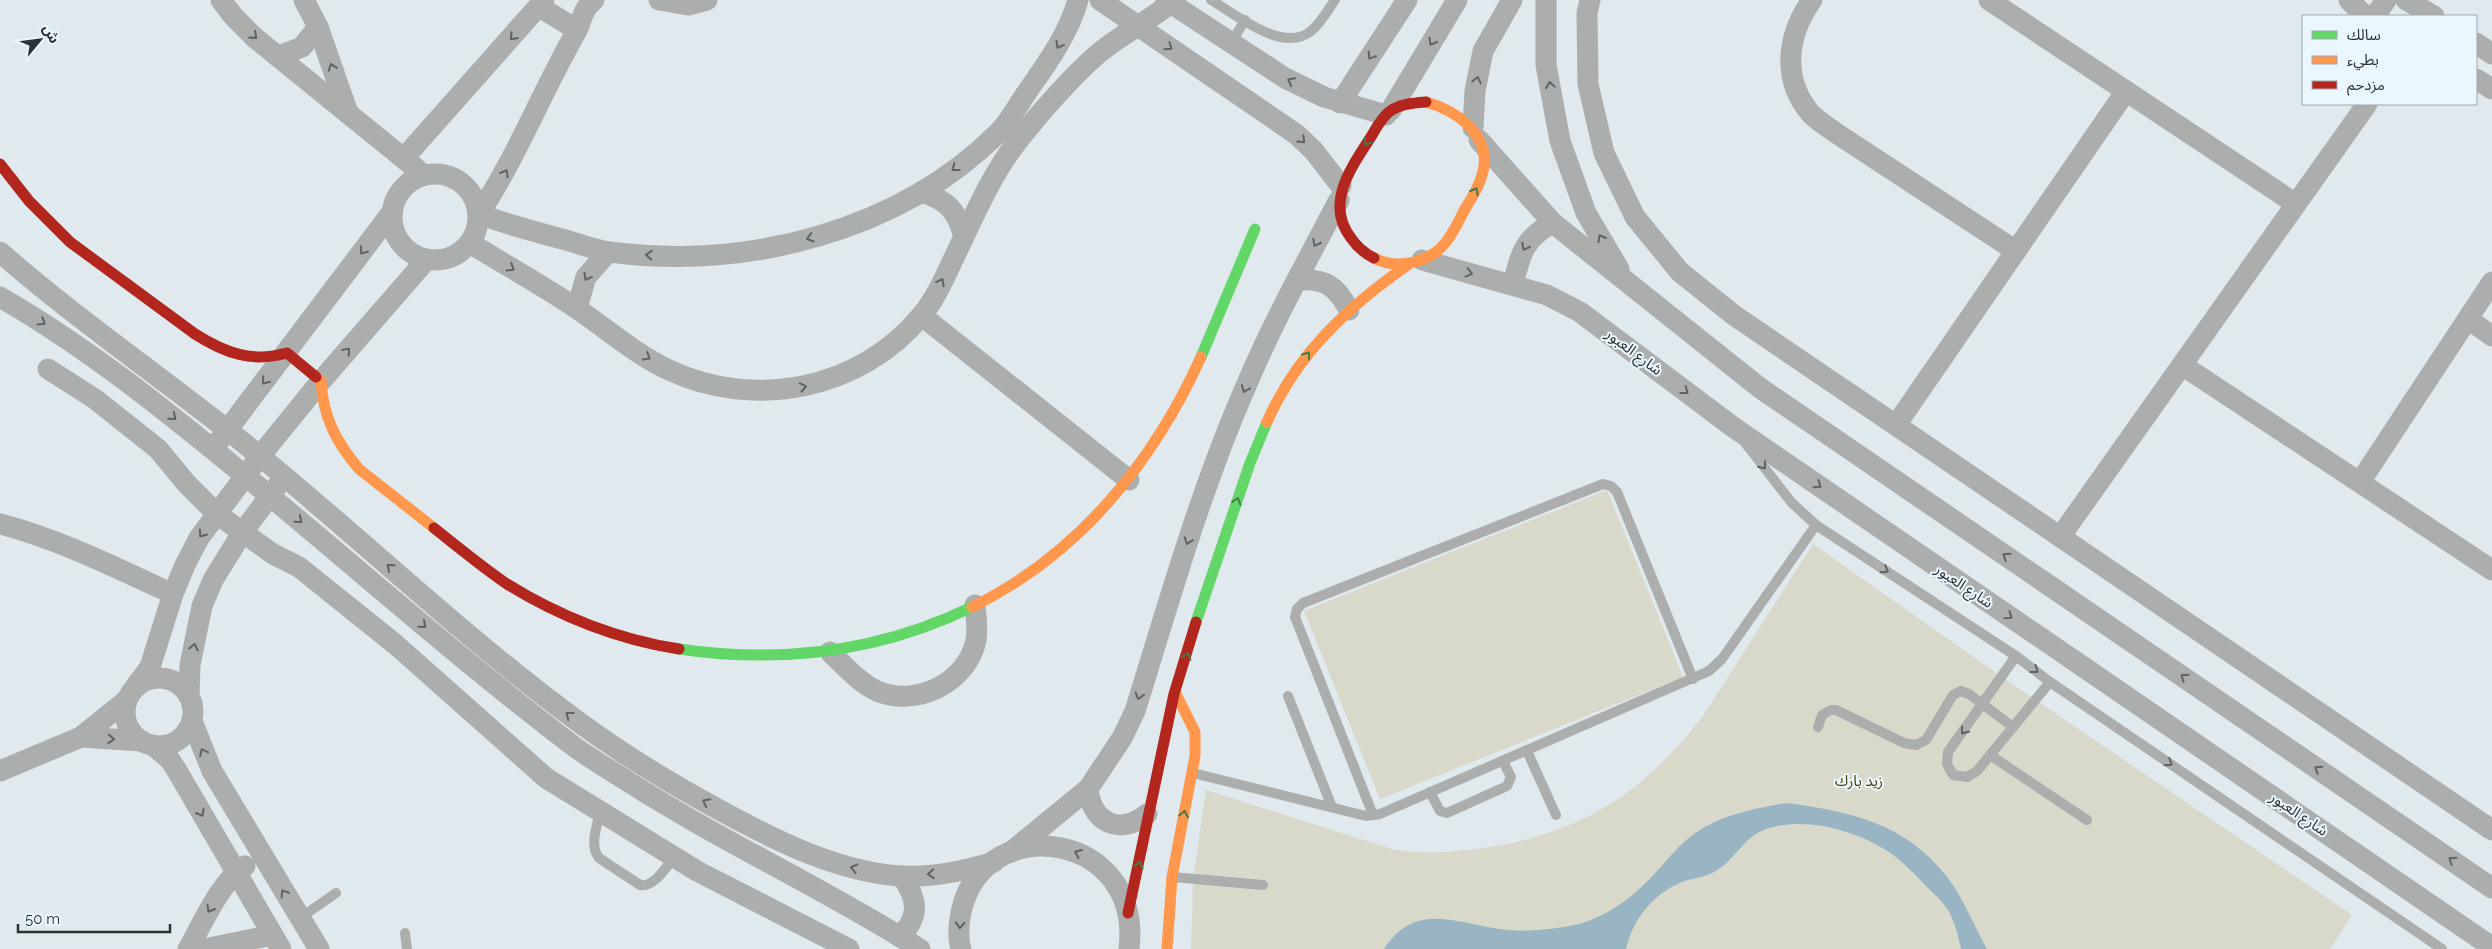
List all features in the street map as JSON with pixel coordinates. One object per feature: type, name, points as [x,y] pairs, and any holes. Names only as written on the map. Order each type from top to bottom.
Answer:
[{"type":"street","points":[[221,0],[234,18],[256,38],[424,175]]},
{"type":"street","points":[[304,0],[318,27],[348,113]]},
{"type":"street","points":[[392,212],[393,225],[397,237],[415,255],[427,259],[440,260],[452,256],[470,243],[475,234],[479,214],[503,178],[562,54],[577,30],[583,11],[594,0]]},
{"type":"street","points":[[658,0],[688,5],[707,0]]},
{"type":"street","points":[[470,243],[577,308],[623,343],[669,370],[713,386],[758,392],[805,387],[848,372],[888,348],[922,316],[984,196],[1008,137],[1067,31],[1078,0]]},
{"type":"street","points":[[1100,0],[1296,134],[1313,150],[1340,193],[1343,226],[1358,248],[1382,262],[1415,262]]},
{"type":"street","points":[[1340,103],[1407,0]]},
{"type":"street","points":[[961,949],[959,922],[965,898],[977,878],[1088,789],[1114,751],[1135,711],[1177,572],[1223,442],[1266,342],[1340,193],[1346,174],[1389,112],[1457,0]]},
{"type":"street","points":[[1128,912],[1141,854],[1147,814],[1175,692],[1254,450],[1277,398],[1310,351],[1349,310],[1415,262],[1444,245],[1481,180],[1482,154],[1476,134],[1475,91],[1483,52],[1512,0]]},
{"type":"street","points":[[1546,0],[1546,65],[1560,141],[1586,213],[1625,280]]},
{"type":"street","points":[[1590,0],[1587,13],[1588,84],[1604,153],[1635,217],[1687,278],[1735,316],[2491,829]]},
{"type":"street","points":[[1812,0],[1795,28],[1790,58],[1796,88],[1812,114],[2016,251]]},
{"type":"street","points":[[1989,0],[2296,204]]},
{"type":"street","points":[[2349,0],[2364,15]]},
{"type":"street","points":[[2376,15],[2386,0]]},
{"type":"street","points":[[2406,0],[2432,15]]},
{"type":"street","points":[[213,449],[392,212],[395,202],[406,185],[424,175],[436,173],[460,182],[470,191],[479,214],[502,223],[608,252],[654,256],[700,256],[747,252],[792,243],[837,230],[871,217],[921,192],[974,153],[1008,137],[1099,53],[1139,27],[1169,2],[1285,78],[1340,103],[1389,112],[1413,103],[1440,105],[1452,110],[1476,134],[1502,169],[1553,223],[1760,388],[2492,888]]},
{"type":"street","points":[[404,158],[542,3],[577,30]]},
{"type":"street","points":[[279,56],[302,46],[318,27]]},
{"type":"street","points":[[2477,44],[2492,54]]},
{"type":"street","points":[[2477,80],[2492,89]]},
{"type":"street","points":[[1896,425],[2126,91]]},
{"type":"street","points":[[2060,537],[2365,105]]},
{"type":"street","points":[[0,164],[29,200],[70,242],[209,344],[230,355],[244,358],[274,358],[287,353]]},
{"type":"street","points":[[921,192],[937,196],[950,207],[960,220],[964,237]]},
{"type":"street","points":[[1513,284],[1525,244],[1538,231],[1553,223]]},
{"type":"street","points":[[287,353],[321,381],[323,410],[327,424],[342,449],[359,469],[492,574],[524,594],[606,631],[658,646],[765,657],[830,652],[898,638],[935,624],[976,605],[1016,582],[1057,552],[1095,518],[1129,480],[1156,443],[1187,387],[1255,229]]},
{"type":"street","points":[[0,252],[260,456],[526,682],[632,758],[687,792],[802,851],[834,863],[868,872],[902,876],[962,872],[1032,846],[1053,846],[1080,854],[1093,861],[1109,875],[1121,892],[1128,912],[1131,932],[1129,949]]},
{"type":"street","points":[[577,308],[586,277],[608,252]]},
{"type":"street","points":[[204,949],[277,942],[176,769],[170,760],[133,734],[127,724],[125,712],[131,694],[150,667],[173,594],[196,545],[260,456],[321,381],[427,259]]},
{"type":"street","name":"شارع العبور","points":[[1415,262],[1513,284],[1547,295],[1580,312],[1733,427],[2492,947]]},
{"type":"street","points":[[1297,280],[1313,279],[1329,284],[1341,295],[1349,310]]},
{"type":"street","points":[[2360,482],[2492,282]]},
{"type":"street","points":[[0,297],[66,337],[106,365],[213,449],[451,649],[574,747],[668,808],[920,949]]},
{"type":"street","points":[[922,316],[1129,480]]},
{"type":"street","points":[[2468,319],[2492,336]]},
{"type":"street","points":[[2182,365],[2492,570]]},
{"type":"street","points":[[48,369],[95,398],[158,449],[186,483],[217,514],[273,554],[299,567],[395,644],[546,778],[674,857],[849,949]]},
{"type":"street","points":[[81,737],[147,743],[173,743],[188,730],[192,721],[193,708],[189,696],[188,674],[202,606],[213,580],[242,533],[284,477]]},
{"type":"street","points":[[0,524],[31,532],[86,554],[173,594]]},
{"type":"street","points":[[830,652],[860,681],[878,691],[898,696],[920,695],[939,688],[950,680],[969,659],[976,640],[976,605]]},
{"type":"street","points":[[0,771],[81,737],[131,694],[152,679],[170,680],[181,686],[189,696]]},
{"type":"street","points":[[1167,949],[1172,877],[1192,772],[1195,732],[1175,692]]},
{"type":"street","points":[[192,721],[212,771],[319,949]]},
{"type":"street","points":[[1088,789],[1089,800],[1094,811],[1103,820],[1114,824],[1126,825],[1138,821],[1147,814]]},
{"type":"street","points":[[188,949],[213,905],[236,872],[263,856]]},
{"type":"street","points":[[900,937],[913,919],[915,908],[915,897],[902,876]]},
{"type":"lane","points":[[1211,0],[1275,37],[1289,40],[1311,32],[1335,0]]},
{"type":"lane","points":[[1231,43],[1245,20]]},
{"type":"lane","points":[[1733,427],[1792,503],[1816,525],[2016,656],[2050,682],[2442,949]]},
{"type":"lane","points":[[1374,815],[1295,617],[1297,609],[1303,603],[1607,484],[1617,492],[1693,680]]},
{"type":"lane","points":[[1192,772],[1366,816],[1374,815],[1693,680],[1709,671],[1722,659],[1816,525]]},
{"type":"lane","points":[[2016,656],[1948,752],[1947,764],[1953,775],[1967,777],[1978,771],[2050,682]]},
{"type":"lane","points":[[1818,727],[1822,716],[1831,710],[1836,710],[1904,742],[1916,745],[1926,740],[1957,692],[1965,691],[2014,727]]},
{"type":"lane","points":[[1288,696],[1332,807]]},
{"type":"lane","points":[[1527,751],[1556,815]]},
{"type":"lane","points":[[1990,755],[2087,820]]},
{"type":"lane","points":[[1430,792],[1440,811],[1447,813],[1510,783],[1510,777],[1503,761]]},
{"type":"lane","points":[[600,812],[594,842],[595,854],[640,885],[646,886],[652,883],[674,857]]},
{"type":"lane","points":[[1172,877],[1263,885]]},
{"type":"lane","points":[[300,918],[336,893]]},
{"type":"lane","points":[[405,933],[407,949]]},
{"type":"green space","points":[[1607,490],[1683,677],[1380,799],[1304,611]]},
{"type":"green space","name":"زيد بارك","points":[[1813,544],[2002,677],[2352,915],[2330,949],[1191,949],[1193,879],[1206,790],[1392,849],[1413,852],[1455,851],[1512,843],[1545,834],[1576,822],[1604,808],[1631,790],[1656,769],[1680,744],[1703,716]]},
{"type":"water","points":[[1787,803],[1855,816],[1895,832],[1914,844],[1948,878],[1964,903],[1987,949],[1961,949],[1954,924],[1946,906],[1908,867],[1889,852],[1861,837],[1829,827],[1797,824],[1781,825],[1758,833],[1745,843],[1728,862],[1714,872],[1682,882],[1662,893],[1639,918],[1626,949],[1384,949],[1397,933],[1411,924],[1425,920],[1441,919],[1491,928],[1526,931],[1579,924],[1601,916],[1622,903],[1649,880],[1674,852],[1705,827],[1738,813]]},
{"type":"traffic: fast","points":[[1201,357],[1255,229]]},
{"type":"traffic: fast","points":[[1196,622],[1250,463],[1267,422]]},
{"type":"traffic: fast","points":[[679,649],[755,655],[829,651],[901,635],[972,607]]},
{"type":"traffic: slow","points":[[1374,258],[1383,262],[1403,264],[1431,255],[1446,242],[1454,230],[1481,178],[1484,167],[1484,154],[1481,143],[1475,133],[1458,117],[1426,102]]},
{"type":"traffic: slow","points":[[1267,422],[1279,397],[1309,353],[1346,314],[1409,264]]},
{"type":"traffic: slow","points":[[972,607],[1010,586],[1046,561],[1078,533],[1108,502],[1135,469],[1160,433],[1182,396],[1201,357]]},
{"type":"traffic: slow","points":[[316,377],[321,381],[322,394],[332,428],[351,459],[359,469],[434,528]]},
{"type":"traffic: slow","points":[[1167,949],[1172,877],[1195,756],[1195,732],[1175,692]]},
{"type":"traffic: jam","points":[[1374,258],[1358,247],[1344,226],[1340,214],[1342,189],[1353,166],[1385,115],[1393,109],[1411,103],[1426,102]]},
{"type":"traffic: jam","points":[[0,164],[29,201],[70,242],[195,334],[206,341],[239,354],[262,357],[287,353],[316,377]]},
{"type":"traffic: jam","points":[[434,528],[507,584],[547,606],[612,633],[634,640],[679,649]]},
{"type":"traffic: jam","points":[[1128,913],[1174,694],[1196,622]]}]
